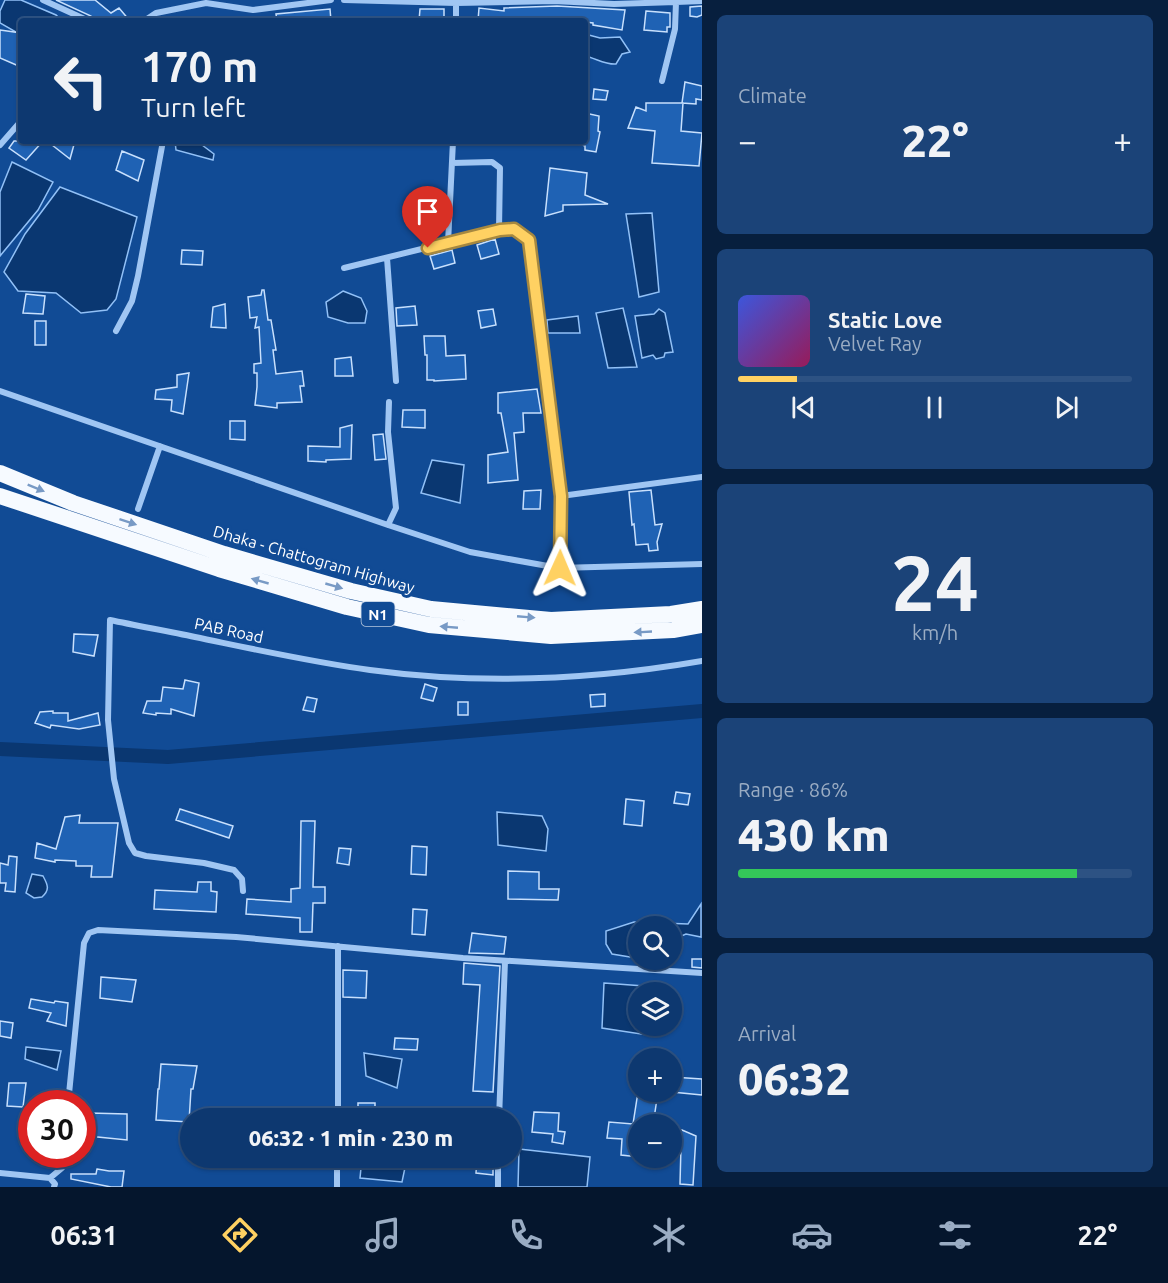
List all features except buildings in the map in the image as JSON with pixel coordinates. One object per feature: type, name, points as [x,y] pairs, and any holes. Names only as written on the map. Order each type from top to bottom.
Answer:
[{"type":"highway","name":"Dhaka - Chattogram Highway","points":[[0,473],[73,503],[224,554],[351,591],[431,609],[551,620],[671,614],[702,609]]},
{"type":"highway","name":"Dhaka - Chattogram Highway","points":[[0,496],[219,569],[347,607],[429,625],[551,636],[673,630],[702,625]]},
{"type":"street","points":[[43,0],[82,18]]},
{"type":"street","points":[[261,9],[262,0]]},
{"type":"street","points":[[148,18],[156,13],[206,3],[253,10],[332,0]]},
{"type":"street","points":[[344,0],[456,3],[554,1],[614,4],[701,0]]},
{"type":"street","points":[[662,81],[675,29],[676,2]]},
{"type":"street","points":[[456,3],[456,18]]},
{"type":"street","points":[[0,145],[18,124]]},
{"type":"street","points":[[116,331],[132,301],[162,144]]},
{"type":"street","points":[[448,243],[453,144]]},
{"type":"street","points":[[452,163],[492,162],[500,168],[500,230]]},
{"type":"street","points":[[344,268],[500,230],[514,229],[529,240],[561,496],[560,568]]},
{"type":"street","points":[[387,258],[396,381]]},
{"type":"street","points":[[0,391],[470,552],[560,568],[702,564]]},
{"type":"street","points":[[388,525],[396,508],[388,432],[389,402]]},
{"type":"street","points":[[138,509],[160,446]]},
{"type":"street","points":[[561,496],[702,477]]},
{"type":"street","name":"PAB Road","points":[[243,891],[242,879],[234,870],[204,863],[146,856],[135,853],[129,843],[114,779],[108,720],[110,620],[298,659],[431,676],[491,679],[551,678],[629,673],[702,661]]},
{"type":"street","points":[[69,1090],[84,943],[89,933],[98,930],[236,937],[464,958],[702,973]]},
{"type":"street","points":[[338,946],[338,1108]]},
{"type":"street","points":[[499,1108],[505,961]]},
{"type":"street","points":[[50,1178],[62,1168]]},
{"type":"street","points":[[337,1168],[337,1187]]},
{"type":"street","points":[[498,1168],[498,1187]]},
{"type":"street","points":[[0,1173],[50,1178],[55,1184],[54,1187]]},
{"type":"water","points":[[5,0],[21,0],[59,18],[18,18],[18,33],[0,23],[0,11]]},
{"type":"water","points":[[588,35],[600,38],[620,37],[630,52],[622,54],[616,64],[588,57]]},
{"type":"water","points":[[175,144],[201,144],[214,154],[213,160],[176,150]]},
{"type":"water","points":[[12,162],[53,182],[38,210],[0,256],[0,192]]},
{"type":"water","points":[[60,187],[137,217],[116,299],[107,310],[81,313],[56,293],[18,291],[4,272],[25,234]]},
{"type":"water","points":[[652,213],[659,292],[639,297],[626,214]]},
{"type":"water","points":[[343,291],[361,298],[367,311],[365,323],[348,323],[328,317],[326,302]]},
{"type":"water","points":[[623,308],[637,367],[608,368],[596,313]]},
{"type":"water","points":[[659,309],[665,313],[673,352],[665,353],[664,357],[656,359],[653,355],[642,358],[635,316],[654,314]]},
{"type":"water","points":[[578,316],[580,333],[548,333],[547,320]]},
{"type":"water","points":[[432,460],[464,465],[460,503],[421,493]]},
{"type":"water","points":[[497,812],[542,816],[548,829],[546,851],[498,845]]},
{"type":"water","points":[[32,874],[43,876],[46,882],[47,890],[42,897],[34,898],[26,893]]},
{"type":"water","points":[[701,904],[701,937],[686,934],[682,936],[682,924],[688,924]]},
{"type":"water","points":[[628,924],[628,957],[612,954],[606,944],[606,931]]},
{"type":"water","points":[[604,983],[628,985],[628,1032],[602,1028]]},
{"type":"water","points":[[26,1047],[61,1051],[57,1070],[25,1059]]},
{"type":"water","points":[[364,1053],[402,1059],[397,1088],[366,1076]]},
{"type":"water","points":[[522,1149],[590,1157],[587,1187],[518,1187],[518,1168],[522,1168]]},
{"type":"water","points":[[361,1168],[405,1168],[402,1182],[360,1178]]},
{"type":"waterway","points":[[0,749],[168,757],[702,711]]},
{"type":"route","points":[[428,248],[500,230],[514,229],[529,240],[561,496],[560,568]]}]
